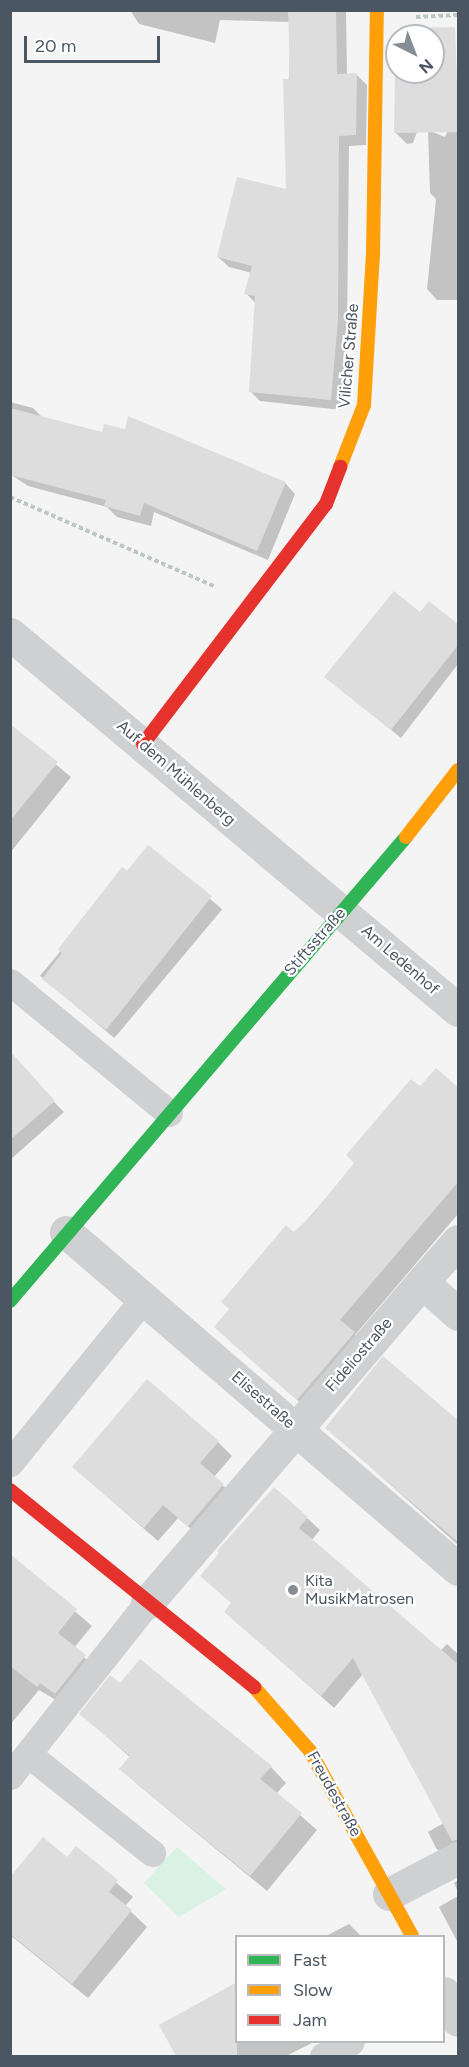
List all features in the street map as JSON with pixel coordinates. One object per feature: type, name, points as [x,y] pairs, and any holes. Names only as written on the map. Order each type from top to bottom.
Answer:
[{"type":"street","name":"Vilicher Straße","points":[[143,744],[326,504],[364,405],[374,255],[377,10]]},
{"type":"street","name":"Auf dem Mühlenberg","points":[[10,634],[342,910]]},
{"type":"street","name":"Stiftsstraße","points":[[10,1301],[66,1232],[403,842],[459,770]]},
{"type":"street","name":"Am Ledenhof","points":[[342,910],[459,1010]]},
{"type":"street","name":"Elisestraße","points":[[66,1232],[459,1569]]},
{"type":"street","name":"Fideliostraße","points":[[296,1428],[459,1241]]},
{"type":"street","points":[[422,1282],[459,1314]]},
{"type":"street","points":[[147,1603],[296,1428]]},
{"type":"street","name":"Freudestraße","points":[[10,1490],[147,1603],[262,1693],[310,1751],[411,1935]]},
{"type":"street","points":[[389,1894],[459,1858]]},
{"type":"street","points":[[445,1995],[459,2020]]},
{"type":"lane","points":[[10,982],[169,1113]]},
{"type":"lane","points":[[10,1463],[144,1298]]},
{"type":"lane","points":[[10,1776],[147,1603]]},
{"type":"lane","points":[[28,1754],[152,1853]]},
{"type":"lane","points":[[323,2056],[349,2043]]},
{"type":"path","points":[[10,497],[251,601]]},
{"type":"green space","points":[[177,1847],[226,1889],[179,1917],[144,1883]]},
{"type":"building","points":[[288,10],[336,10],[337,74],[357,73],[356,135],[339,136],[338,320],[331,400],[249,392],[255,296],[244,294],[252,266],[217,257],[237,177],[286,189],[283,79],[290,79]]},
{"type":"building","points":[[445,27],[455,27],[459,132],[394,133],[395,84],[445,84]]},
{"type":"building","points":[[10,408],[102,432],[104,424],[125,429],[128,416],[286,482],[257,551],[144,503],[140,516],[104,506],[106,500],[10,475]]},
{"type":"building","points":[[394,591],[420,612],[429,601],[459,625],[459,644],[391,730],[324,677]]},
{"type":"building","points":[[10,724],[58,762],[10,821]]},
{"type":"building","points":[[148,845],[212,896],[106,1030],[42,979],[62,953],[58,949],[122,867],[127,871]]},
{"type":"building","points":[[10,1051],[55,1101],[10,1140]]},
{"type":"building","points":[[436,1068],[459,1088],[459,1181],[340,1320],[355,1332],[297,1400],[214,1327],[229,1309],[221,1302],[286,1225],[294,1232],[312,1215],[354,1163],[346,1155],[411,1079],[420,1086]]},
{"type":"building","points":[[383,1356],[459,1421],[459,1543],[325,1428]]},
{"type":"building","points":[[147,1379],[219,1441],[200,1463],[224,1484],[188,1526],[163,1505],[144,1528],[72,1467]]},
{"type":"building","points":[[274,1487],[308,1517],[299,1528],[459,1665],[459,1839],[452,1841],[353,1658],[321,1696],[224,1612],[231,1603],[200,1576],[219,1553],[217,1551]]},
{"type":"building","points":[[10,1554],[77,1609],[58,1633],[86,1655],[55,1694],[40,1683],[37,1687],[10,1666]]},
{"type":"building","points":[[140,1659],[272,1766],[260,1779],[302,1813],[250,1876],[119,1769],[130,1756],[79,1714],[110,1675],[120,1683]]},
{"type":"building","points":[[43,1837],[67,1857],[76,1846],[118,1880],[109,1892],[132,1910],[72,1984],[10,1934],[10,1877]]},
{"type":"building","points":[[235,1983],[237,2056],[176,2056],[159,2025]]},
{"type":"traffic: fast","points":[[10,1301],[406,837]]},
{"type":"traffic: slow","points":[[340,467],[364,405],[373,255],[377,10]]},
{"type":"traffic: slow","points":[[406,837],[458,770]]},
{"type":"traffic: slow","points":[[254,1687],[310,1751],[411,1935]]},
{"type":"traffic: jam","points":[[143,744],[326,504],[340,467]]},
{"type":"traffic: jam","points":[[10,1490],[254,1687]]},
{"type":"place","name":"Kita MusikMatrosen","points":[[293,1590]]}]
